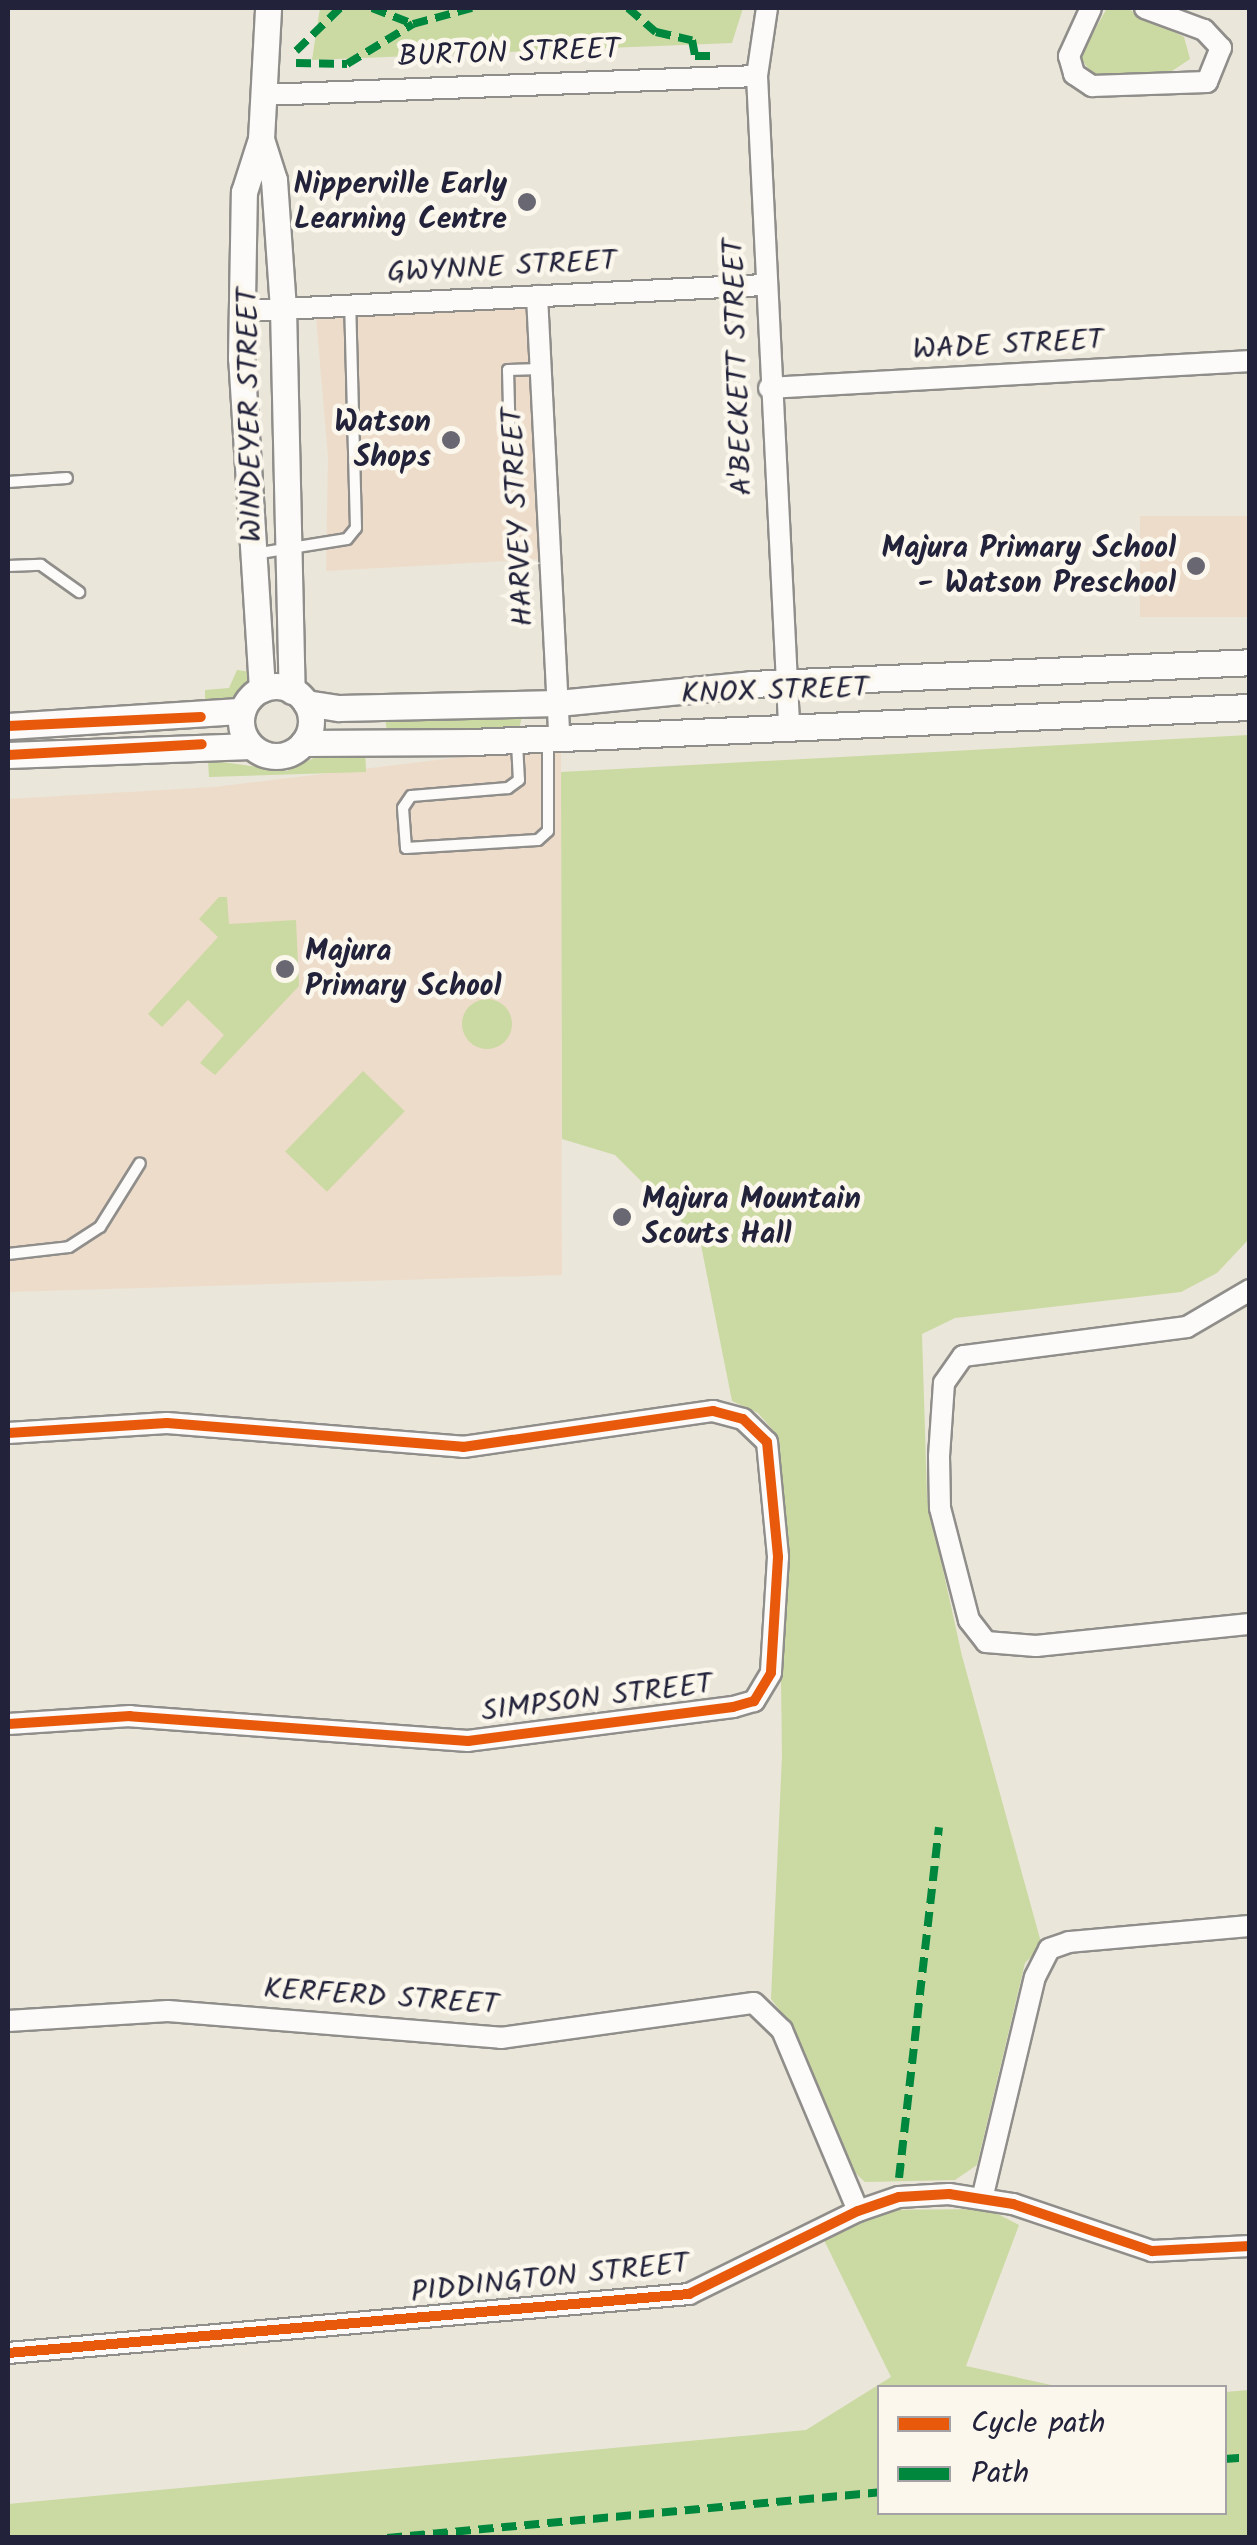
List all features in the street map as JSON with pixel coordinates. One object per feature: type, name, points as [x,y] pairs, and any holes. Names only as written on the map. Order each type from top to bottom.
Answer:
[{"type":"street","name":"WINDEYER STREET","points":[[262,690],[242,311],[244,192],[261,140],[268,8]]},
{"type":"street","name":"A'BECKETT STREET","points":[[768,8],[757,76],[769,388],[789,724]]},
{"type":"street","points":[[1091,8],[1069,56],[1074,74],[1092,86],[1207,82],[1221,48],[1204,30],[1146,8]]},
{"type":"street","name":"BURTON STREET","points":[[263,95],[757,76]]},
{"type":"street","name":"WINDEYER STREET","points":[[261,140],[274,180],[283,308],[285,549],[299,697]]},
{"type":"street","name":"GWYNNE STREET","points":[[242,311],[765,285]]},
{"type":"street","name":"HARVEY STREET","points":[[537,296],[558,702],[554,736]]},
{"type":"street","name":"WADE STREET","points":[[769,388],[1250,362]]},
{"type":"street","name":"KNOX STREET","points":[[299,697],[339,708],[558,702],[785,684],[1250,662]]},
{"type":"street","points":[[8,726],[243,712],[262,690],[299,697],[311,722],[303,743],[276,756],[251,746],[8,755]]},
{"type":"street","name":"KNOX STREET","points":[[303,743],[517,738],[1250,707]]},
{"type":"street","points":[[243,712],[251,746]]},
{"type":"street","points":[[1250,1290],[1187,1327],[964,1356],[944,1384],[939,1456],[940,1508],[969,1620],[986,1642],[1036,1646],[1250,1624]]},
{"type":"street","name":"SIMPSON STREET","points":[[8,1433],[167,1423],[464,1447],[713,1411],[743,1418],[767,1442],[778,1557],[771,1673],[754,1701],[732,1707],[468,1741],[130,1716],[8,1724]]},
{"type":"street","points":[[982,2198],[1035,1977],[1049,1949],[1069,1942],[1250,1926]]},
{"type":"street","name":"KERFERD STREET","points":[[8,2021],[168,2011],[501,2038],[754,2003],[782,2030],[858,2210]]},
{"type":"street","name":"PIDDINGTON STREET","points":[[8,2353],[689,2294],[858,2210],[899,2198],[982,2198],[1152,2251],[1250,2246]]},
{"type":"lane","points":[[253,554],[346,539],[356,528],[350,306]]},
{"type":"lane","points":[[510,446],[508,370],[541,369]]},
{"type":"lane","points":[[8,482],[67,478]]},
{"type":"lane","points":[[8,566],[41,565],[79,592]]},
{"type":"lane","points":[[517,738],[519,780],[508,788],[411,796],[402,808],[406,848],[538,840],[548,831],[554,736]]},
{"type":"lane","points":[[8,1254],[70,1247],[100,1227],[140,1163]]},
{"type":"shaded area","name":"Watson Shops","points":[[530,308],[539,559],[326,571],[328,457],[316,317]]},
{"type":"shaded area","name":"Majura Primary School - Watson Preschool","points":[[1140,516],[1249,516],[1249,617],[1140,617]]},
{"type":"shaded area","name":"Majura Primary School","points":[[561,745],[562,1275],[8,1292],[8,799],[214,787]]},
{"type":"green space","points":[[320,8],[743,8],[732,43],[312,60]]},
{"type":"green space","points":[[1107,8],[1126,8],[1184,37],[1190,59],[1169,73],[1092,74],[1080,57]]},
{"type":"green space","points":[[237,670],[251,672],[243,692],[205,709],[205,690],[229,688]]},
{"type":"green space","points":[[523,712],[519,729],[387,732],[385,718]]},
{"type":"green space","points":[[1249,735],[1249,1239],[1217,1273],[1181,1292],[955,1318],[922,1334],[927,1497],[962,1656],[1042,1946],[1025,1963],[977,2165],[955,2180],[865,2182],[852,2170],[793,2027],[771,1999],[782,1756],[778,1436],[758,1413],[732,1401],[700,1240],[615,1155],[562,1139],[561,772]]},
{"type":"green space","points":[[365,746],[366,772],[209,777],[208,760],[287,771],[324,753]]},
{"type":"green space","points":[[219,897],[227,897],[229,924],[296,920],[299,986],[215,1075],[200,1063],[224,1035],[188,1000],[162,1027],[148,1014],[218,937],[199,919]]},
{"type":"green space","points":[[487,999],[504,1007],[512,1024],[504,1041],[487,1049],[470,1041],[462,1024],[470,1007]]},
{"type":"green space","points":[[363,1071],[405,1111],[327,1192],[285,1152]]},
{"type":"green space","points":[[988,2209],[1019,2225],[966,2366],[1051,2385],[878,2385],[891,2377],[823,2238],[884,2210]]},
{"type":"green space","points":[[877,2386],[877,2515],[1227,2515],[1227,2392],[1249,2390],[1249,2537],[8,2538],[8,2504],[806,2430]]},
{"type":"marked path","points":[[296,51],[340,8]]},
{"type":"marked path","points":[[372,8],[413,24]]},
{"type":"marked path","points":[[296,63],[347,64],[413,24],[472,8]]},
{"type":"marked path","points":[[628,8],[656,32],[692,40],[695,56],[714,56]]},
{"type":"marked path","points":[[899,2178],[939,1827]]},
{"type":"marked path","points":[[1227,2459],[1250,2457]]},
{"type":"marked path","points":[[387,2538],[877,2492]]},
{"type":"cycle path","points":[[8,726],[201,717]]},
{"type":"cycle path","points":[[8,755],[202,744]]},
{"type":"cycle path","points":[[8,1433],[167,1423],[463,1447],[713,1411],[743,1419],[767,1442],[778,1557],[771,1673],[754,1701],[733,1707],[468,1741],[130,1716],[8,1724]]},
{"type":"cycle path","points":[[8,2353],[689,2294],[858,2211],[899,2197],[949,2194],[1013,2204],[1152,2251],[1250,2246]]},
{"type":"place","name":"Nipperville Early Learning Centre","points":[[527,202]]},
{"type":"place","name":"Watson Shops","points":[[451,440]]},
{"type":"place","name":"Majura Primary School - Watson Preschool","points":[[1196,566]]},
{"type":"place","name":"Majura Primary School","points":[[285,969]]},
{"type":"place","name":"Majura Mountain Scouts Hall","points":[[622,1217]]}]
